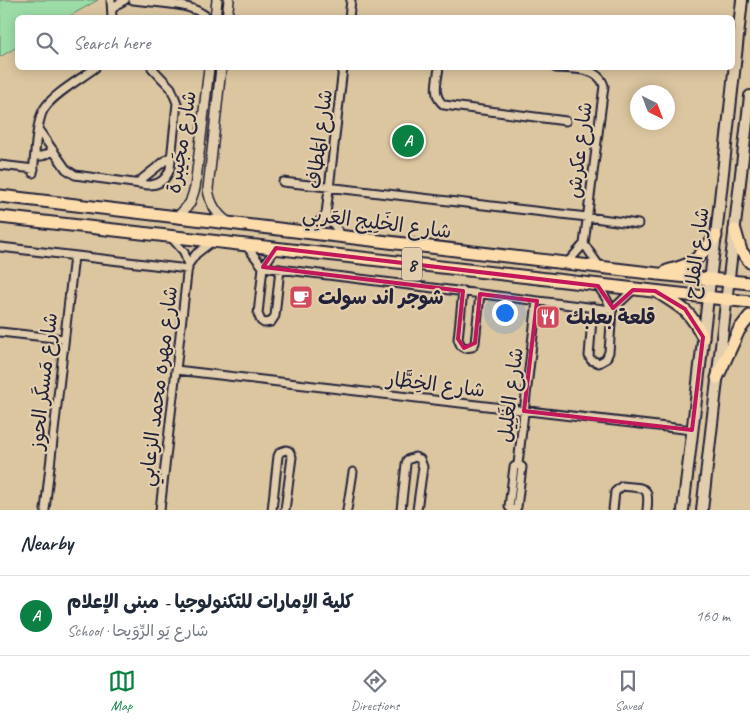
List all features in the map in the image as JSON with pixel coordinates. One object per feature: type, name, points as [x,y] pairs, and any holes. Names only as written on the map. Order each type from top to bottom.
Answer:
[{"type":"highway","name":"شارع الخَلِيج العَربِي","points":[[0,196],[658,274],[750,283]]},
{"type":"highway","name":"شارع الخَلِيج العَربِي","points":[[0,217],[750,302]]},
{"type":"highway","points":[[735,230],[741,251],[750,262]]},
{"type":"highway","points":[[658,274],[692,264],[716,236]]},
{"type":"highway","points":[[655,291],[685,309],[703,337]]},
{"type":"highway","points":[[717,378],[738,330],[750,316]]},
{"type":"main road","name":"شارع الفلاح","points":[[735,64],[742,0]]},
{"type":"main road","name":"شارع الفلاح","points":[[683,510],[734,70]]},
{"type":"main road","name":"شارع الفلاح","points":[[702,510],[750,96]]},
{"type":"street","points":[[111,0],[112,14]]},
{"type":"street","points":[[112,14],[116,4],[125,0]]},
{"type":"street","points":[[133,0],[191,8],[205,15]]},
{"type":"street","points":[[215,15],[217,0]]},
{"type":"street","points":[[227,15],[229,0]]},
{"type":"street","points":[[349,15],[351,0]]},
{"type":"street","points":[[0,165],[33,171],[41,113],[46,105],[92,70]]},
{"type":"street","points":[[38,129],[66,169],[75,175],[152,185],[163,180],[168,173],[177,108],[176,98],[171,88],[154,70]]},
{"type":"street","name":"شارع مجَيبرة","points":[[178,218],[190,203],[195,188],[209,70]]},
{"type":"street","name":"شارع مجَيبرة","points":[[222,70],[208,189],[214,208],[230,224]]},
{"type":"street","name":"شارع المَطاف","points":[[309,233],[326,214],[344,70]]},
{"type":"street","points":[[439,70],[436,92],[439,100],[444,105],[566,121]]},
{"type":"street","name":"شارع عكرش","points":[[574,70],[593,72],[601,79],[604,86],[584,244]]},
{"type":"street","points":[[35,156],[42,156],[54,151]]},
{"type":"street","points":[[137,184],[171,156]]},
{"type":"street","name":"شارع الخَلِيج العَربِي","points":[[283,182],[638,224]]},
{"type":"street","name":"شارع المَطاف","points":[[326,214],[343,237]]},
{"type":"street","name":"شارع مهره محمد الزعابي","points":[[160,510],[188,267],[184,252],[170,236]]},
{"type":"street","name":"شارع مهره محمد الزعابي","points":[[188,267],[196,254],[213,241]]},
{"type":"street","points":[[245,244],[264,267],[593,308],[612,310],[633,290]]},
{"type":"street","points":[[567,263],[584,244],[600,267]]},
{"type":"street","points":[[0,247],[188,267]]},
{"type":"street","points":[[276,248],[264,267],[258,314],[260,321],[264,323],[271,322],[274,316],[280,269]]},
{"type":"street","name":"شارع مَسكَر الحوز","points":[[45,510],[74,256]]},
{"type":"street","points":[[593,308],[589,356],[591,360],[599,363],[603,362],[608,356],[612,310],[598,286]]},
{"type":"street","points":[[463,292],[458,339],[464,348],[472,347],[475,343],[480,294]]},
{"type":"street","name":"شارع الغَلِيل","points":[[513,510],[517,507],[522,467],[518,464],[537,300]]},
{"type":"street","points":[[0,332],[64,339]]},
{"type":"street","name":"شارع الخِطَّار","points":[[176,370],[692,430]]},
{"type":"street","points":[[272,510],[278,456],[280,452],[286,450],[289,451],[292,457],[285,510]]},
{"type":"street","points":[[400,510],[407,460],[416,457],[420,459],[423,467],[418,510]]},
{"type":"street","points":[[346,510],[353,472]]},
{"type":"street","points":[[613,510],[615,492],[622,486],[647,491],[649,496],[647,510]]},
{"type":"highlighted area","points":[[276,248],[598,286],[613,308],[633,290],[655,291],[685,309],[703,337],[692,430],[524,411],[537,301],[480,294],[475,343],[464,348],[458,339],[463,291],[263,267]]},
{"type":"green space","points":[[0,0],[98,0],[72,15],[15,15],[15,48],[0,57]]},
{"type":"place","name":"كلية الإمارات للتكنولوجيا - مبنى الإعلام","points":[[408,141]]},
{"type":"place","name":"شوجر اند سولت","points":[[301,297]]},
{"type":"place","name":"قلعة بعلبك","points":[[548,317]]}]
